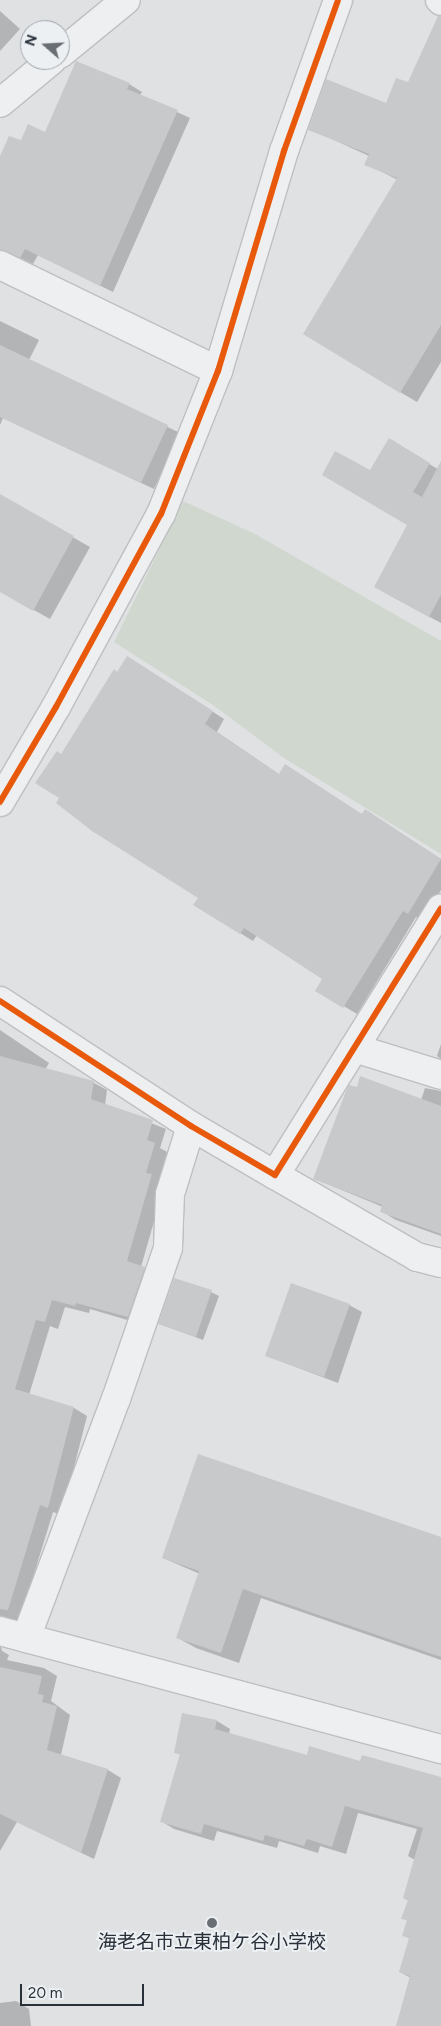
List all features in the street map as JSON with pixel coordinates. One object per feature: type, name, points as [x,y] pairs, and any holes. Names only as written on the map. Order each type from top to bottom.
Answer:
[{"type":"street","points":[[70,46],[126,0]]},
{"type":"street","points":[[0,802],[56,707],[162,514],[218,371],[284,151],[338,0]]},
{"type":"street","points":[[0,103],[40,70]]},
{"type":"street","points":[[0,266],[218,371]]},
{"type":"street","points":[[275,1175],[441,908]]},
{"type":"street","points":[[0,1001],[191,1126],[417,1257],[441,1263]]},
{"type":"street","points":[[354,1048],[441,1075]]},
{"type":"street","points":[[191,1126],[170,1194],[168,1248],[116,1399],[13,1634],[441,1749]]},
{"type":"shaded area","points":[[183,501],[255,534],[441,641],[441,854],[284,758],[213,705],[114,642]]},
{"type":"building","points":[[438,16],[441,16],[441,325],[400,393],[303,334],[397,178],[364,165],[369,154],[308,130],[326,79],[386,103],[396,78],[408,82]]},
{"type":"building","points":[[76,61],[130,83],[127,89],[178,110],[100,286],[25,249],[20,258],[0,250],[0,156],[9,136],[21,140],[28,124],[45,132]]},
{"type":"building","points":[[0,345],[168,425],[141,483],[0,417]]},
{"type":"building","points":[[389,438],[430,463],[413,492],[422,497],[441,461],[441,595],[429,617],[374,587],[407,525],[322,475],[335,451],[370,470]]},
{"type":"building","points":[[0,494],[74,536],[33,611],[0,592]]},
{"type":"building","points":[[127,656],[213,711],[205,724],[279,774],[285,764],[362,814],[365,809],[441,859],[408,914],[403,911],[343,1008],[315,991],[322,979],[244,928],[240,934],[193,905],[198,898],[92,831],[56,803],[59,798],[35,783],[57,751],[61,754],[114,669],[117,672]]},
{"type":"building","points":[[0,1056],[94,1081],[91,1099],[153,1120],[147,1140],[155,1143],[146,1173],[152,1174],[127,1261],[145,1267],[128,1317],[76,1303],[75,1306],[52,1300],[45,1322],[36,1320],[15,1389],[74,1407],[48,1508],[40,1505],[8,1610],[0,1609]]},
{"type":"building","points":[[360,1076],[441,1106],[441,1234],[380,1212],[382,1205],[313,1179],[346,1091],[349,1085],[357,1087]]},
{"type":"building","points":[[174,1278],[212,1290],[196,1337],[158,1324]]},
{"type":"building","points":[[291,1283],[350,1304],[324,1377],[265,1356]]},
{"type":"building","points":[[198,1454],[441,1537],[441,1657],[243,1589],[221,1653],[176,1638],[199,1571],[162,1558]]},
{"type":"building","points":[[0,1667],[42,1676],[38,1694],[44,1695],[42,1702],[57,1706],[47,1750],[108,1769],[81,1853],[0,1814]]},
{"type":"building","points":[[182,1713],[217,1720],[215,1729],[307,1755],[309,1746],[360,1761],[362,1755],[441,1777],[441,2026],[396,2026],[410,1976],[399,1972],[409,1938],[402,1936],[407,1920],[401,1919],[408,1900],[403,1898],[423,1828],[345,1806],[332,1847],[307,1839],[304,1846],[265,1835],[263,1841],[204,1824],[201,1834],[160,1822],[180,1754],[174,1753]]},
{"type":"cycle path","points":[[0,802],[56,707],[161,514],[218,371],[284,151],[338,0]]},
{"type":"cycle path","points":[[0,1001],[191,1126],[275,1175],[441,908]]},
{"type":"place","name":"海老名市立東柏ケ谷小学校","points":[[212,1923]]}]
